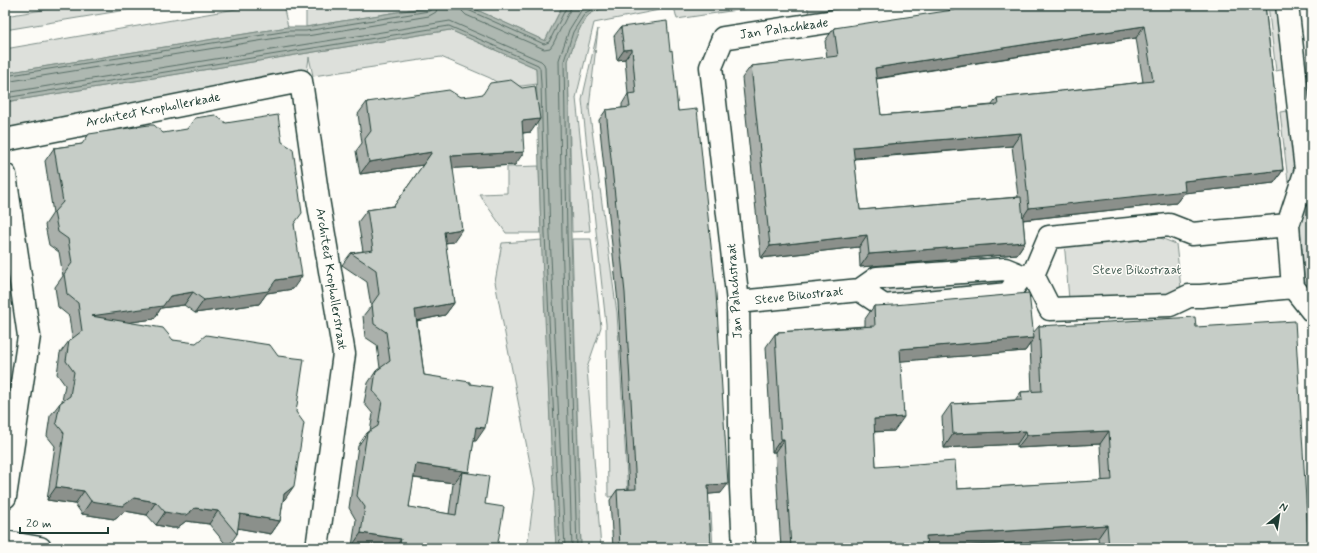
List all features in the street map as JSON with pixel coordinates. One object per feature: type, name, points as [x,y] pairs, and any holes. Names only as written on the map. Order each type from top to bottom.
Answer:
[{"type":"street","name":"Jan Palachkade","points":[[723,38],[939,5]]},
{"type":"street","points":[[1287,5],[1306,170],[1288,225],[1293,287],[1312,311]]},
{"type":"street","name":"Jan Palachstraat","points":[[723,38],[711,67],[738,302],[741,479],[744,548]]},
{"type":"street","name":"Architect Krophollerkade","points":[[5,140],[301,81]]},
{"type":"street","name":"Architect Krophollerstraat","points":[[301,81],[318,199],[344,354],[317,548]]},
{"type":"street","points":[[5,176],[28,336],[5,496]]},
{"type":"street","points":[[1288,225],[1192,234],[1169,225],[1049,237],[1028,275],[1050,309],[1170,305],[1189,296],[1293,287]]},
{"type":"street","name":"Steve Bikostraat","points":[[738,302],[860,290],[877,278],[1005,268],[1028,275]]},
{"type":"street","points":[[5,542],[40,548]]},
{"type":"green space","points":[[74,5],[156,5],[5,30],[5,16]]},
{"type":"green space","points":[[259,5],[283,5],[288,27],[5,73],[5,49]]},
{"type":"green space","points":[[306,5],[440,5],[306,27]]},
{"type":"green space","points":[[466,5],[563,5],[545,41]]},
{"type":"green space","points":[[617,5],[770,5],[677,19],[674,7],[594,23],[576,98],[590,231],[572,232],[568,61],[577,36],[586,18],[590,14],[603,8]]},
{"type":"green space","points":[[807,5],[893,5],[810,18]]},
{"type":"green space","points":[[1268,5],[1283,5],[1290,68],[1276,71]]},
{"type":"green space","points":[[598,29],[589,108],[617,313],[628,495],[608,497],[606,324],[582,100]]},
{"type":"green space","points":[[450,30],[536,68],[537,84],[506,88],[490,78],[441,57],[313,76],[309,57],[306,81],[5,134],[5,102]]},
{"type":"green space","points":[[1294,110],[1300,179],[1288,181],[1280,112]]},
{"type":"green space","points":[[539,166],[541,233],[506,233],[479,194],[507,193],[507,167]]},
{"type":"green space","points":[[1312,200],[1312,301],[1306,295],[1299,218]]},
{"type":"green space","name":"Steve Bikostraat","points":[[1143,231],[1176,244],[1181,288],[1151,307],[1070,311],[1063,239]]},
{"type":"green space","points":[[572,239],[591,239],[601,327],[587,368],[601,548],[581,548]]},
{"type":"green space","points":[[542,240],[556,548],[527,548],[535,489],[495,282],[502,243]]},
{"type":"green space","points":[[995,275],[997,288],[884,297],[883,284]]},
{"type":"green space","points":[[703,512],[711,513],[713,548],[705,548]]},
{"type":"water","points":[[440,5],[466,5],[545,41],[563,5],[617,5],[603,8],[590,14],[586,18],[577,36],[568,61],[571,235],[581,548],[556,548],[541,234],[536,68],[450,30],[5,102],[5,73],[288,27],[306,27]]},
{"type":"building","points":[[986,5],[1265,5],[1283,170],[1184,181],[1185,191],[1029,208],[1021,133],[853,147],[860,210],[1021,197],[1025,242],[869,254],[867,235],[770,246],[751,66],[838,56],[834,28]],"holes":[[[1144,26],[1153,81],[997,98],[998,105],[881,115],[875,68]]]},
{"type":"building","points":[[667,21],[670,51],[672,50],[678,111],[697,109],[716,294],[728,484],[708,485],[711,548],[620,548],[617,490],[636,489],[625,293],[606,110],[630,107],[628,94],[636,93],[632,49],[624,50],[621,27]]},
{"type":"building","points":[[511,80],[522,88],[535,86],[540,119],[522,121],[524,152],[451,156],[462,229],[444,232],[454,303],[415,310],[424,375],[492,387],[485,428],[476,427],[469,472],[416,464],[409,507],[456,515],[462,472],[489,476],[485,504],[504,507],[497,548],[446,548],[422,543],[414,548],[399,548],[401,539],[361,533],[365,507],[357,496],[367,433],[378,426],[382,401],[373,391],[376,371],[390,361],[386,332],[374,324],[372,304],[379,294],[376,270],[351,253],[373,250],[367,210],[394,206],[432,152],[369,162],[365,139],[371,131],[367,102],[449,90],[460,97],[471,96],[483,94],[490,83]]},
{"type":"building","points":[[215,115],[226,123],[278,115],[282,142],[293,149],[302,213],[294,224],[302,276],[276,280],[268,291],[204,300],[193,292],[170,296],[163,306],[91,316],[163,328],[173,340],[196,343],[206,335],[270,345],[278,356],[304,359],[296,412],[304,423],[294,486],[284,494],[280,521],[240,514],[237,534],[218,511],[195,508],[186,515],[181,515],[165,512],[156,502],[134,498],[123,506],[91,501],[84,491],[56,487],[64,433],[56,423],[60,403],[70,396],[74,372],[66,361],[69,341],[82,331],[78,303],[67,294],[64,274],[72,263],[68,239],[58,232],[54,212],[63,202],[54,148],[82,144],[89,134],[149,125],[154,125],[163,133],[187,129],[195,118]]},
{"type":"building","points":[[1029,293],[1034,338],[900,349],[904,417],[874,419],[876,467],[955,461],[957,489],[1112,480],[1109,431],[1027,435],[1026,431],[953,434],[951,404],[1022,400],[1021,392],[1042,391],[1039,326],[1195,317],[1196,327],[1295,321],[1309,548],[1109,548],[1107,525],[926,536],[927,548],[791,548],[784,439],[781,439],[775,334],[778,334],[778,332],[875,326],[874,306]]}]
